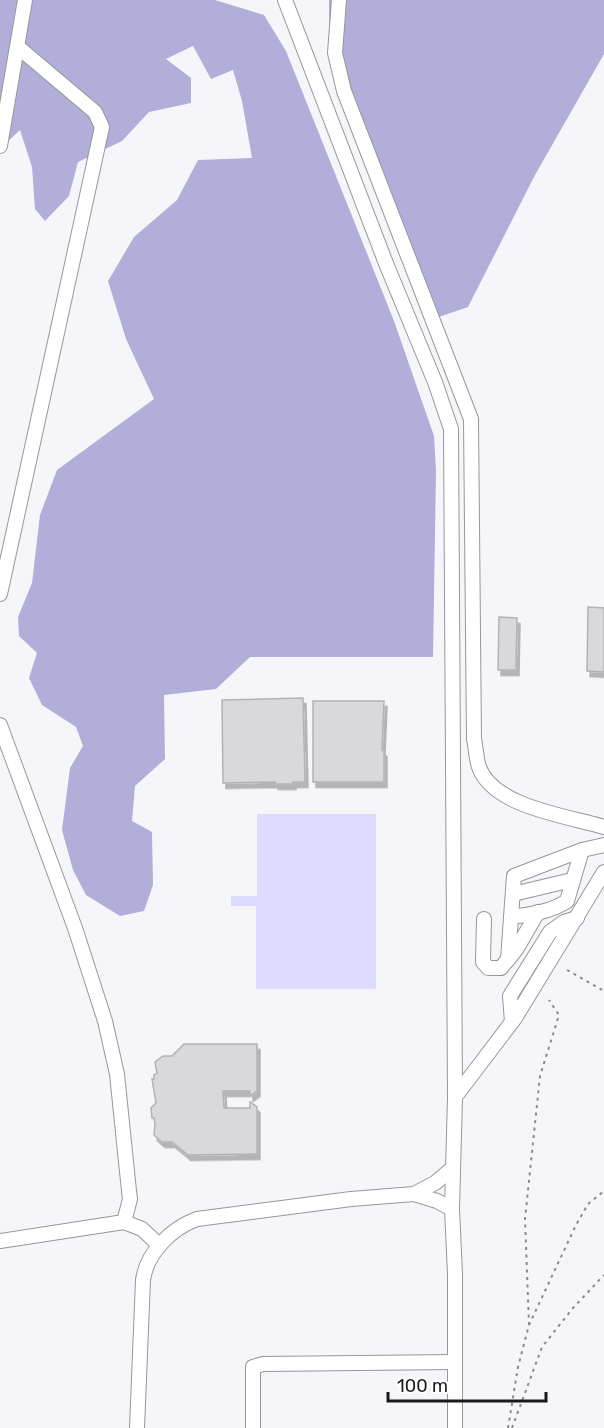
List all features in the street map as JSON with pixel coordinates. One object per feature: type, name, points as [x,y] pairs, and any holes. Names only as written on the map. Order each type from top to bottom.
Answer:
[{"type":"street","points":[[0,146],[25,0]]},
{"type":"street","points":[[285,0],[387,266],[435,382],[451,429],[455,1097],[452,1209],[455,1274],[455,1428]]},
{"type":"street","points":[[339,0],[335,53],[344,91],[471,418],[474,740],[479,767],[488,782],[501,794],[530,806],[604,827]]},
{"type":"street","points":[[0,594],[102,127],[95,112],[18,47]]},
{"type":"street","points":[[0,725],[75,928],[105,1021],[114,1057],[130,1199],[124,1222]]},
{"type":"street","points":[[506,962],[514,876],[582,850],[604,845]]},
{"type":"street","points":[[511,917],[560,906],[567,901],[582,850]]},
{"type":"street","points":[[455,1097],[512,1022],[604,872]]},
{"type":"street","points":[[513,894],[572,880]]},
{"type":"street","points":[[484,919],[483,962],[488,968],[501,969],[517,948],[538,912]]},
{"type":"street","points":[[414,1194],[435,1183],[453,1168]]},
{"type":"street","points":[[137,1428],[143,1280],[147,1263],[159,1245],[184,1225],[197,1219],[351,1199],[414,1194],[437,1201],[452,1209]]},
{"type":"street","points":[[0,1241],[124,1222],[142,1229],[159,1245]]},
{"type":"street","points":[[253,1428],[253,1367],[263,1364],[455,1362]]},
{"type":"path","points":[[567,970],[604,991]]},
{"type":"path","points":[[529,1325],[525,1219],[540,1076],[559,1015],[549,1000]]},
{"type":"path","points":[[510,1428],[518,1367],[529,1325],[576,1225],[588,1204],[604,1191]]},
{"type":"path","points":[[510,1428],[542,1347],[573,1308],[604,1275]]},
{"type":"shaded area","points":[[0,0],[215,0],[264,15],[286,51],[394,321],[434,436],[436,471],[433,657],[250,657],[216,689],[164,695],[165,759],[135,786],[132,821],[152,832],[153,885],[144,911],[120,916],[86,895],[73,870],[62,830],[70,768],[83,746],[76,727],[42,705],[29,678],[37,653],[19,636],[18,617],[32,583],[40,515],[57,470],[154,399],[126,339],[108,281],[134,237],[177,200],[198,160],[252,158],[242,101],[233,70],[211,79],[193,46],[166,59],[191,78],[191,103],[149,112],[122,141],[78,162],[69,196],[45,221],[35,209],[32,167],[20,130],[0,149]]},
{"type":"shaded area","points":[[329,0],[604,0],[604,54],[535,175],[468,307],[430,320],[329,46]]},
{"type":"shaded area","points":[[257,814],[376,814],[376,989],[256,989],[256,906],[231,906],[231,896],[257,896]]},
{"type":"building","points":[[588,607],[604,608],[604,672],[587,671]]},
{"type":"building","points":[[499,617],[517,618],[516,670],[498,670]]},
{"type":"building","points":[[303,698],[305,782],[293,782],[293,784],[223,783],[222,700]]},
{"type":"building","points":[[313,701],[384,701],[382,750],[384,751],[384,782],[313,782]]},
{"type":"building","points":[[184,1044],[257,1044],[257,1091],[250,1096],[250,1091],[223,1091],[224,1108],[250,1108],[250,1102],[257,1107],[257,1154],[188,1155],[172,1142],[162,1142],[154,1135],[155,1124],[151,1108],[156,1103],[152,1079],[157,1073],[155,1062],[163,1056],[172,1056]]}]
